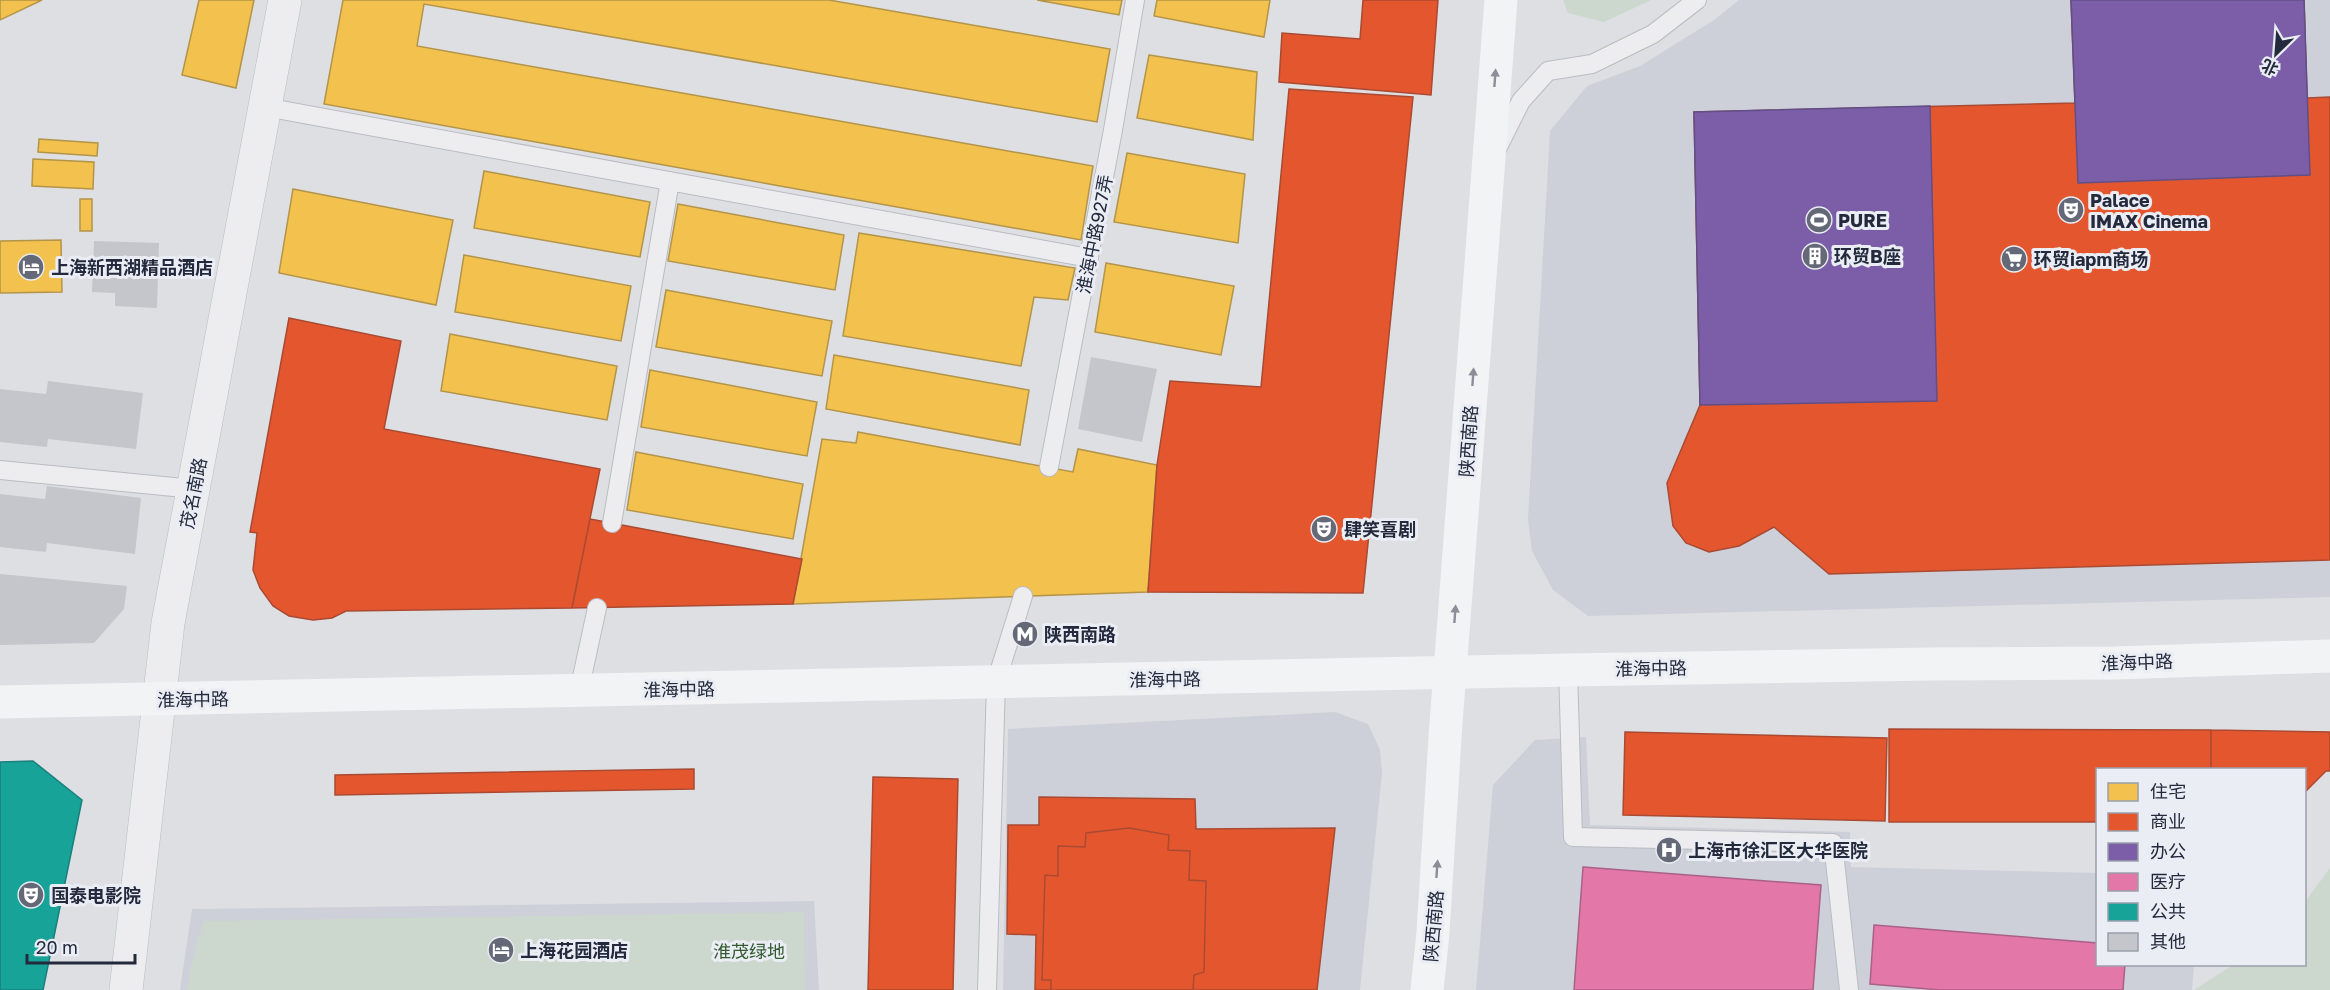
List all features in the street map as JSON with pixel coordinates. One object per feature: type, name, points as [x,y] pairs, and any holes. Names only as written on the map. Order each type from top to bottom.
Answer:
[{"type":"main road","name":"陕西南路","points":[[1427,990],[1501,0]]},
{"type":"main road","name":"淮海中路","points":[[0,702],[1931,663],[2114,663],[2330,656]]},
{"type":"street","name":"茂名南路","points":[[126,990],[168,623],[285,0]]},
{"type":"lane","name":"淮海中路927弄","points":[[1049,467],[1136,0]]},
{"type":"lane","points":[[1489,167],[1521,101],[1548,71],[1592,64],[1653,34],[1697,0]]},
{"type":"lane","points":[[265,107],[1089,258]]},
{"type":"lane","points":[[612,524],[670,181]]},
{"type":"lane","points":[[0,470],[194,489]]},
{"type":"lane","points":[[987,990],[996,682],[1023,596]]},
{"type":"lane","points":[[579,691],[597,608]]},
{"type":"lane","points":[[1568,670],[1573,837],[1833,843],[1849,990]]},
{"type":"shaded area","name":"环贸iapm商场","points":[[1739,0],[2330,0],[2330,597],[1588,616],[1553,590],[1532,551],[1528,519],[1550,131],[1587,86],[1640,66],[1714,20]]},
{"type":"shaded area","points":[[1335,712],[1368,724],[1380,750],[1382,773],[1360,990],[1003,990],[1008,729]]},
{"type":"shaded area","name":"上海市徐汇区大华医院","points":[[1586,737],[1590,825],[1850,832],[1851,867],[2096,873],[2096,966],[2194,966],[2192,990],[1476,990],[1493,785],[1535,740]]},
{"type":"shaded area","name":"淮茂绿地","points":[[814,901],[819,990],[180,990],[192,909]]},
{"type":"green space","points":[[1563,0],[1651,0],[1604,22],[1568,13]]},
{"type":"green space","points":[[2330,868],[2330,990],[2194,990],[2231,966],[2306,966],[2306,901]]},
{"type":"green space","name":"淮茂绿地","points":[[804,912],[805,990],[187,990],[203,921]]},
{"type":"building: 住宅","points":[[0,0],[42,0],[0,20]]},
{"type":"building: 住宅","points":[[199,0],[254,0],[236,88],[182,75]]},
{"type":"building: 住宅","points":[[343,0],[829,0],[1110,49],[1097,122],[424,4],[417,46],[1093,166],[1081,240],[324,104]]},
{"type":"building: 住宅","points":[[1037,0],[1122,0],[1119,15]]},
{"type":"building: 住宅","points":[[1157,0],[1270,0],[1264,37],[1154,16]]},
{"type":"building: 住宅","points":[[1149,55],[1257,72],[1253,140],[1137,118]]},
{"type":"building: 住宅","points":[[39,139],[98,143],[97,156],[38,152]]},
{"type":"building: 住宅","points":[[1127,153],[1245,174],[1238,243],[1114,222]]},
{"type":"building: 住宅","points":[[33,159],[94,162],[93,189],[32,186]]},
{"type":"building: 住宅","points":[[484,171],[650,202],[640,257],[474,228]]},
{"type":"building: 住宅","points":[[293,189],[453,220],[436,305],[279,273]]},
{"type":"building: 住宅","name":"上海新西湖精品酒店","points":[[80,199],[92,199],[92,231],[80,231]]},
{"type":"building: 住宅","points":[[678,204],[844,235],[835,290],[668,261]]},
{"type":"building: 住宅","points":[[859,233],[1075,268],[1068,300],[1034,297],[1021,366],[843,336]]},
{"type":"building: 住宅","name":"上海新西湖精品酒店","points":[[61,240],[62,292],[0,293],[0,241]]},
{"type":"building: 住宅","points":[[464,255],[631,286],[621,341],[455,312]]},
{"type":"building: 住宅","points":[[1106,263],[1234,286],[1221,355],[1095,332]]},
{"type":"building: 住宅","points":[[666,290],[832,321],[822,376],[656,347]]},
{"type":"building: 住宅","points":[[450,334],[617,366],[607,420],[441,391]]},
{"type":"building: 住宅","points":[[834,355],[1029,390],[1020,445],[826,409]]},
{"type":"building: 住宅","points":[[650,370],[817,402],[807,456],[641,427]]},
{"type":"building: 住宅","points":[[858,432],[1073,472],[1078,449],[1157,465],[1148,592],[793,604],[822,439],[856,443]]},
{"type":"building: 住宅","points":[[636,452],[803,484],[793,539],[627,510]]},
{"type":"building: 商业","points":[[1363,0],[1438,0],[1431,95],[1279,82],[1282,33],[1360,39]]},
{"type":"building: 商业","name":"环贸iapm商场","points":[[2071,0],[2304,0],[2307,98],[2330,97],[2330,560],[1829,574],[1774,527],[1739,546],[1709,552],[1686,543],[1673,526],[1667,483],[1700,405],[1694,112],[2075,103]]},
{"type":"building: 商业","points":[[1289,89],[1413,97],[1363,593],[1148,592],[1157,465],[1170,381],[1261,387]]},
{"type":"building: 商业","points":[[289,318],[401,341],[384,429],[600,469],[572,608],[346,611],[332,618],[313,620],[289,616],[273,606],[260,588],[253,570],[257,533],[250,532]]},
{"type":"building: 商业","points":[[590,519],[802,559],[793,604],[572,608]]},
{"type":"building: 商业","points":[[1889,729],[2211,730],[2211,768],[2096,768],[2096,822],[1889,822]]},
{"type":"building: 商业","points":[[2211,730],[2330,732],[2330,771],[2326,771],[2306,791],[2306,768],[2211,768]]},
{"type":"building: 商业","points":[[1625,732],[1887,738],[1885,821],[1623,815]]},
{"type":"building: 商业","points":[[694,769],[694,789],[335,795],[335,775]]},
{"type":"building: 商业","points":[[873,777],[958,779],[953,990],[868,990]]},
{"type":"building: 商业","points":[[1039,797],[1195,799],[1196,829],[1335,828],[1317,990],[1035,990],[1036,935],[1007,934],[1008,825],[1039,825]]},
{"type":"building: 商业","points":[[1129,828],[1169,835],[1168,850],[1190,851],[1189,880],[1206,881],[1204,972],[1194,975],[1193,990],[1051,990],[1051,980],[1042,980],[1045,875],[1058,876],[1058,846],[1085,847],[1086,833]]},
{"type":"building: 办公","points":[[2071,0],[2304,0],[2310,175],[2078,183]]},
{"type":"building: 办公","name":"环贸B座","points":[[1930,106],[1937,401],[1700,405],[1694,112]]},
{"type":"building: 医疗","points":[[1583,867],[1821,885],[1813,990],[1574,990]]},
{"type":"building: 医疗","points":[[1874,925],[2096,943],[2096,966],[2125,966],[2123,990],[1940,990],[1870,984]]},
{"type":"building: 公共","name":"国泰电影院","points":[[33,761],[82,800],[43,990],[0,990],[0,762]]},
{"type":"building: 其他","points":[[94,241],[159,243],[157,308],[115,306],[115,293],[92,292]]},
{"type":"building: 其他","points":[[1091,357],[1157,369],[1142,442],[1078,429]]},
{"type":"building: 其他","points":[[48,381],[143,393],[136,449],[48,439],[47,447],[0,442],[0,389],[46,394]]},
{"type":"building: 其他","points":[[47,486],[141,498],[135,554],[47,543],[46,552],[0,547],[0,494],[45,499]]},
{"type":"building: 其他","points":[[0,574],[127,586],[124,609],[94,643],[0,645]]},
{"type":"place","name":"Palace IMAX Cinema","points":[[2071,210]]},
{"type":"place","name":"PURE","points":[[1819,220]]},
{"type":"place","name":"环贸B座","points":[[1815,256]]},
{"type":"place","name":"环贸iapm商场","points":[[2014,259]]},
{"type":"place","name":"上海新西湖精品酒店","points":[[31,267]]},
{"type":"place","name":"肆笑喜剧","points":[[1324,529]]},
{"type":"place","name":"陕西南路","points":[[1025,634]]},
{"type":"place","name":"上海市徐汇区大华医院","points":[[1669,850]]},
{"type":"place","name":"国泰电影院","points":[[31,895]]},
{"type":"place","name":"上海花园酒店","points":[[501,950]]}]
